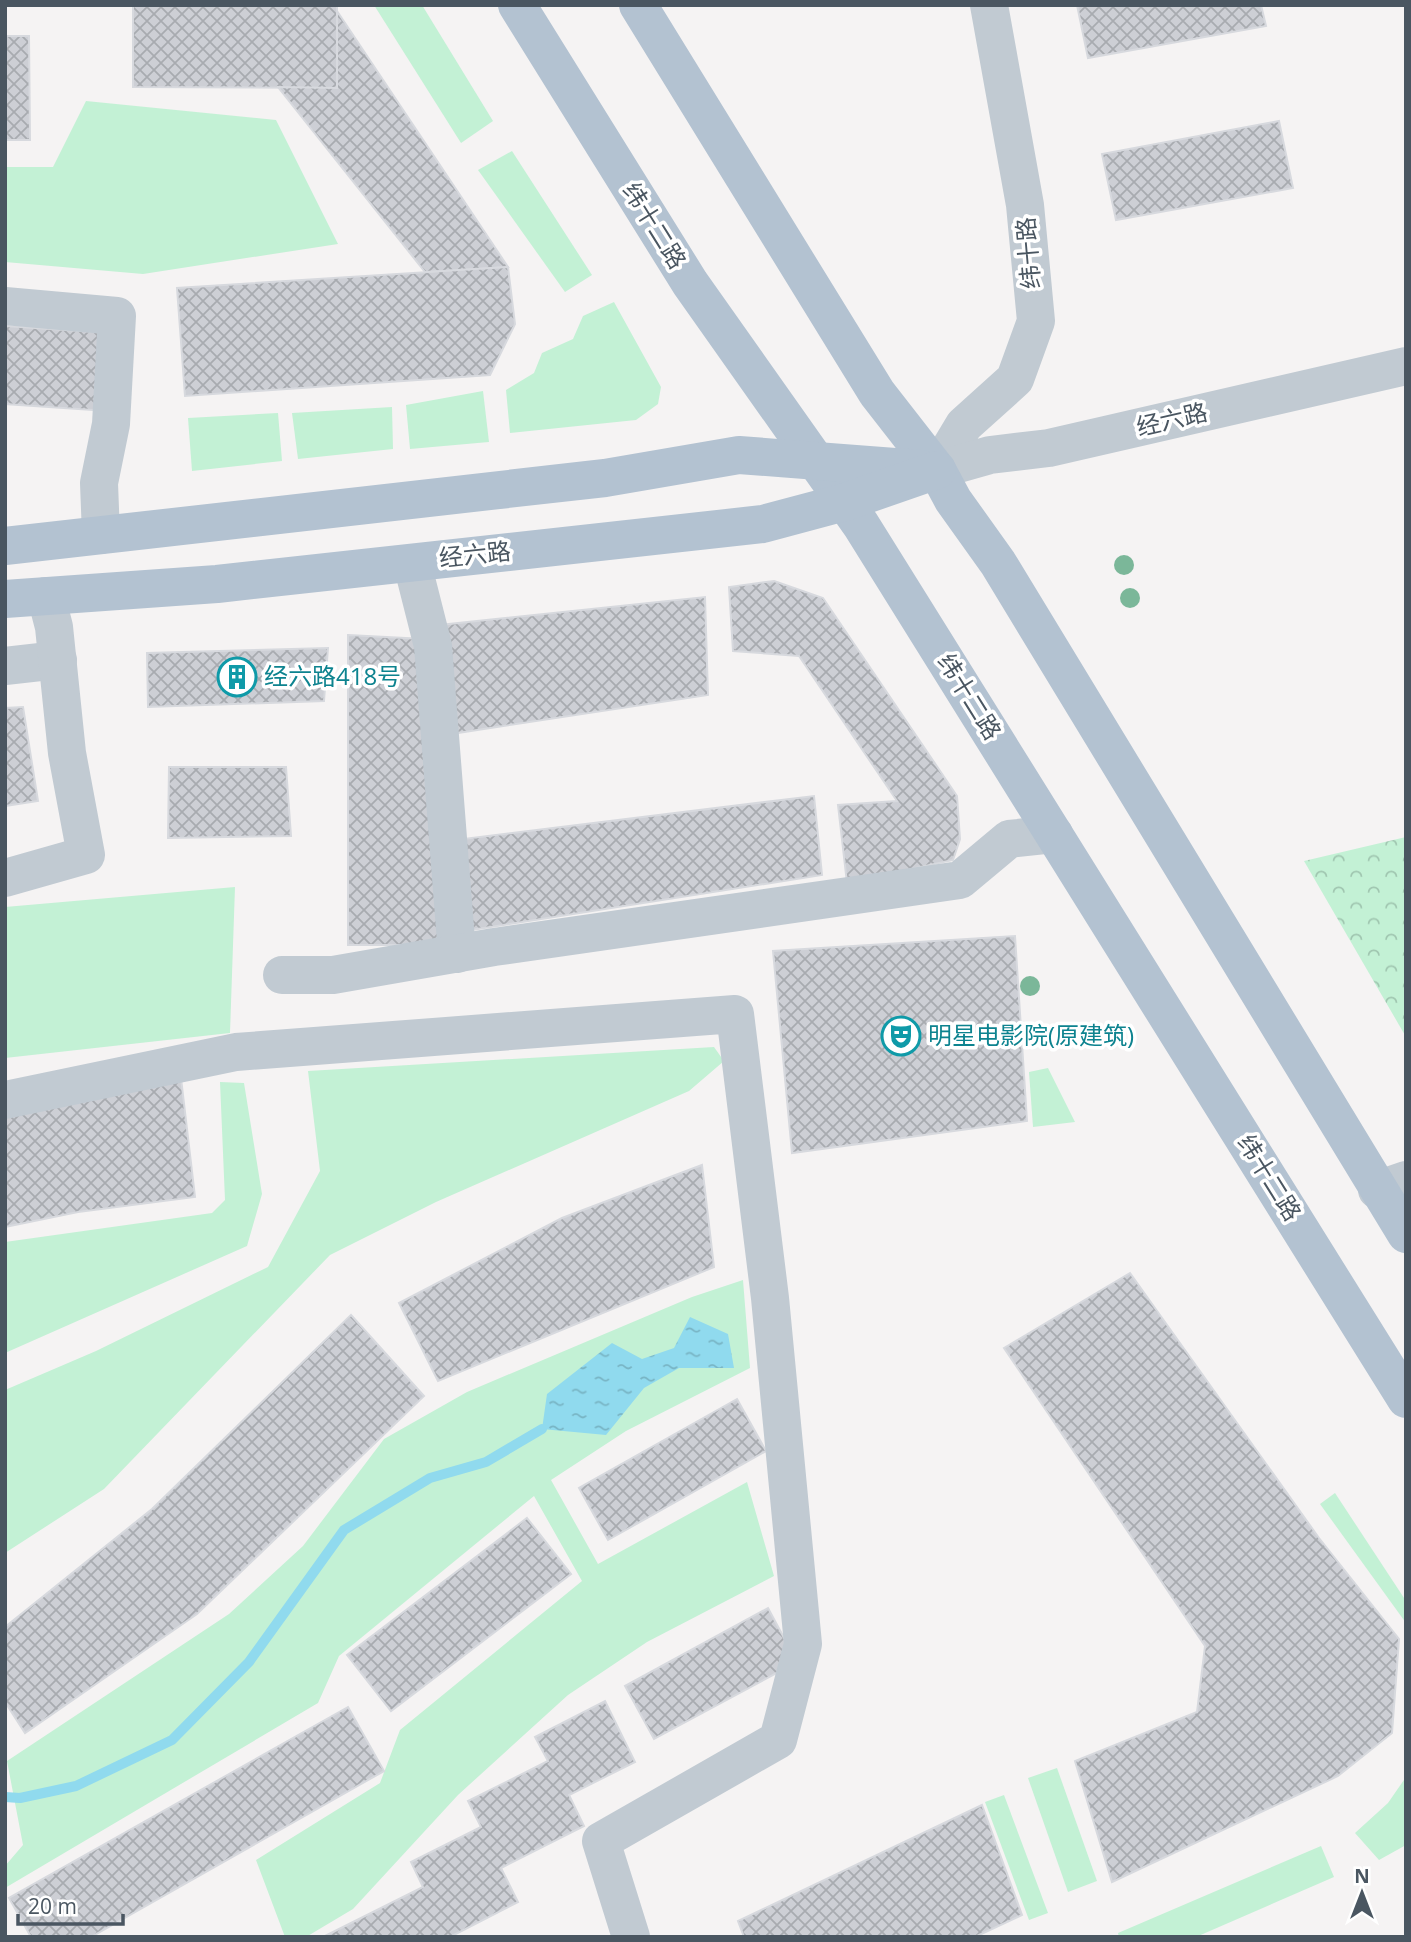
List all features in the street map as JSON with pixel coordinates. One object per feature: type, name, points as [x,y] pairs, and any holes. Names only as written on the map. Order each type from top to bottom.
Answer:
[{"type":"main road","name":"纬十二路","points":[[517,5],[690,283],[845,502],[1406,1399]]},
{"type":"main road","points":[[638,5],[877,393],[937,470],[953,500],[998,563],[1392,1185],[1406,1234]]},
{"type":"main road","name":"经六路","points":[[5,546],[605,478],[739,455],[937,470]]},
{"type":"main road","name":"经六路","points":[[5,599],[217,584],[763,524],[845,502],[937,470]]},
{"type":"street","name":"纬十路","points":[[937,470],[964,425],[1015,379],[1036,321],[1025,205],[989,5]]},
{"type":"street","points":[[5,306],[117,316],[111,424],[99,484],[102,535]]},
{"type":"street","name":"经六路","points":[[937,470],[990,455],[1049,448],[1406,366]]},
{"type":"street","points":[[412,563],[433,646],[457,954]]},
{"type":"street","points":[[5,878],[86,856],[67,753],[58,660],[46,596]]},
{"type":"street","points":[[5,666],[58,660]]},
{"type":"street","points":[[282,975],[333,975],[457,954],[960,880],[1009,839],[1054,834]]},
{"type":"street","points":[[5,1100],[236,1052],[735,1014],[770,1298],[803,1644],[778,1740],[601,1841],[631,1937]]},
{"type":"green space","points":[[374,5],[422,5],[493,121],[461,143]]},
{"type":"green space","points":[[86,101],[276,120],[338,244],[143,274],[5,262],[5,167],[53,167]]},
{"type":"green space","points":[[512,151],[592,275],[565,292],[478,170]]},
{"type":"green space","points":[[614,302],[661,387],[658,404],[636,420],[510,433],[506,390],[534,373],[542,353],[573,339],[583,316]]},
{"type":"green space","points":[[483,391],[489,442],[410,449],[406,405]]},
{"type":"green space","points":[[392,407],[393,449],[298,459],[292,413]]},
{"type":"green space","points":[[278,413],[282,461],[192,471],[188,418]]},
{"type":"green space","points":[[1406,837],[1406,1037],[1304,861]]},
{"type":"green space","points":[[235,887],[230,1033],[5,1058],[5,907]]},
{"type":"green space","points":[[714,1047],[724,1061],[689,1091],[436,1202],[330,1255],[104,1489],[5,1553],[5,1390],[96,1351],[268,1267],[320,1171],[308,1071]]},
{"type":"green space","points":[[1048,1068],[1075,1122],[1033,1127],[1029,1072]]},
{"type":"green space","points":[[220,1082],[244,1083],[262,1194],[247,1246],[5,1353],[5,1242],[212,1213],[225,1200]]},
{"type":"green space","points":[[743,1280],[750,1368],[626,1431],[551,1480],[598,1564],[747,1482],[774,1576],[647,1642],[568,1695],[458,1795],[353,1909],[306,1937],[285,1937],[256,1860],[380,1783],[400,1730],[582,1581],[534,1496],[339,1656],[318,1703],[5,1888],[5,1866],[23,1845],[7,1761],[229,1614],[303,1546],[384,1439],[467,1392],[692,1297]]},
{"type":"green space","points":[[1335,1493],[1406,1601],[1406,1623],[1320,1504]]},
{"type":"green space","points":[[1057,1768],[1097,1881],[1068,1892],[1028,1778]]},
{"type":"green space","points":[[1406,1777],[1406,1845],[1379,1860],[1355,1833],[1388,1803]]},
{"type":"green space","points":[[1004,1795],[1048,1913],[1029,1920],[985,1802]]},
{"type":"green space","points":[[1321,1846],[1334,1877],[1196,1937],[1119,1937],[1118,1933]]},
{"type":"water","points":[[690,1317],[728,1334],[734,1368],[679,1368],[644,1388],[606,1435],[542,1429],[547,1394],[612,1343],[642,1359],[674,1348]]},
{"type":"building","points":[[133,5],[337,5],[337,88],[133,87]]},
{"type":"building","points":[[1077,5],[1261,5],[1266,26],[1088,58]]},
{"type":"building","points":[[337,11],[508,267],[425,272],[278,87],[337,88]]},
{"type":"building","points":[[5,36],[29,36],[30,140],[5,140]]},
{"type":"building","points":[[1279,121],[1293,188],[1116,220],[1102,154]]},
{"type":"building","points":[[508,267],[515,324],[490,375],[185,396],[177,288]]},
{"type":"building","points":[[5,326],[112,333],[107,411],[5,404]]},
{"type":"building","points":[[774,581],[823,598],[957,796],[960,839],[953,860],[847,883],[838,805],[897,801],[799,656],[733,651],[729,587]]},
{"type":"building","points":[[705,597],[708,695],[451,734],[440,625]]},
{"type":"building","points":[[348,635],[424,639],[447,945],[348,945]]},
{"type":"building","name":"经六路418号","points":[[328,648],[324,701],[148,707],[147,653]]},
{"type":"building","points":[[23,707],[38,801],[5,806],[5,708]]},
{"type":"building","points":[[169,767],[286,767],[291,836],[168,838]]},
{"type":"building","points":[[814,796],[822,875],[471,930],[455,840]]},
{"type":"building","name":"明星电影院(原建筑)","points":[[1015,936],[1027,1121],[792,1153],[773,951]]},
{"type":"building","points":[[181,1078],[195,1197],[78,1212],[5,1227],[5,1116]]},
{"type":"building","points":[[702,1165],[714,1267],[438,1381],[399,1303],[562,1218]]},
{"type":"building","points":[[1130,1273],[1319,1538],[1399,1639],[1392,1733],[1338,1776],[1112,1882],[1075,1761],[1197,1712],[1205,1646],[1004,1348]]},
{"type":"building","points":[[351,1315],[424,1396],[197,1614],[25,1733],[5,1702],[5,1627],[152,1509]]},
{"type":"building","points":[[737,1399],[766,1451],[608,1540],[579,1488]]},
{"type":"building","points":[[527,1518],[571,1574],[391,1711],[347,1655]]},
{"type":"building","points":[[768,1608],[797,1662],[654,1739],[625,1686]]},
{"type":"building","points":[[605,1701],[635,1762],[569,1795],[584,1826],[501,1868],[518,1902],[450,1937],[323,1937],[423,1887],[411,1862],[481,1827],[468,1801],[548,1761],[535,1737]]},
{"type":"building","points":[[348,1707],[384,1771],[91,1937],[31,1937],[9,1898]]},
{"type":"building","points":[[982,1805],[1022,1915],[975,1937],[744,1937],[738,1921]]},
{"type":"waterway","points":[[5,1797],[20,1798],[76,1786],[172,1740],[249,1662],[344,1530],[430,1478],[486,1462],[542,1429]]},
{"type":"place","name":"经六路418号","points":[[237,677]]},
{"type":"place","name":"明星电影院(原建筑)","points":[[901,1036]]}]
